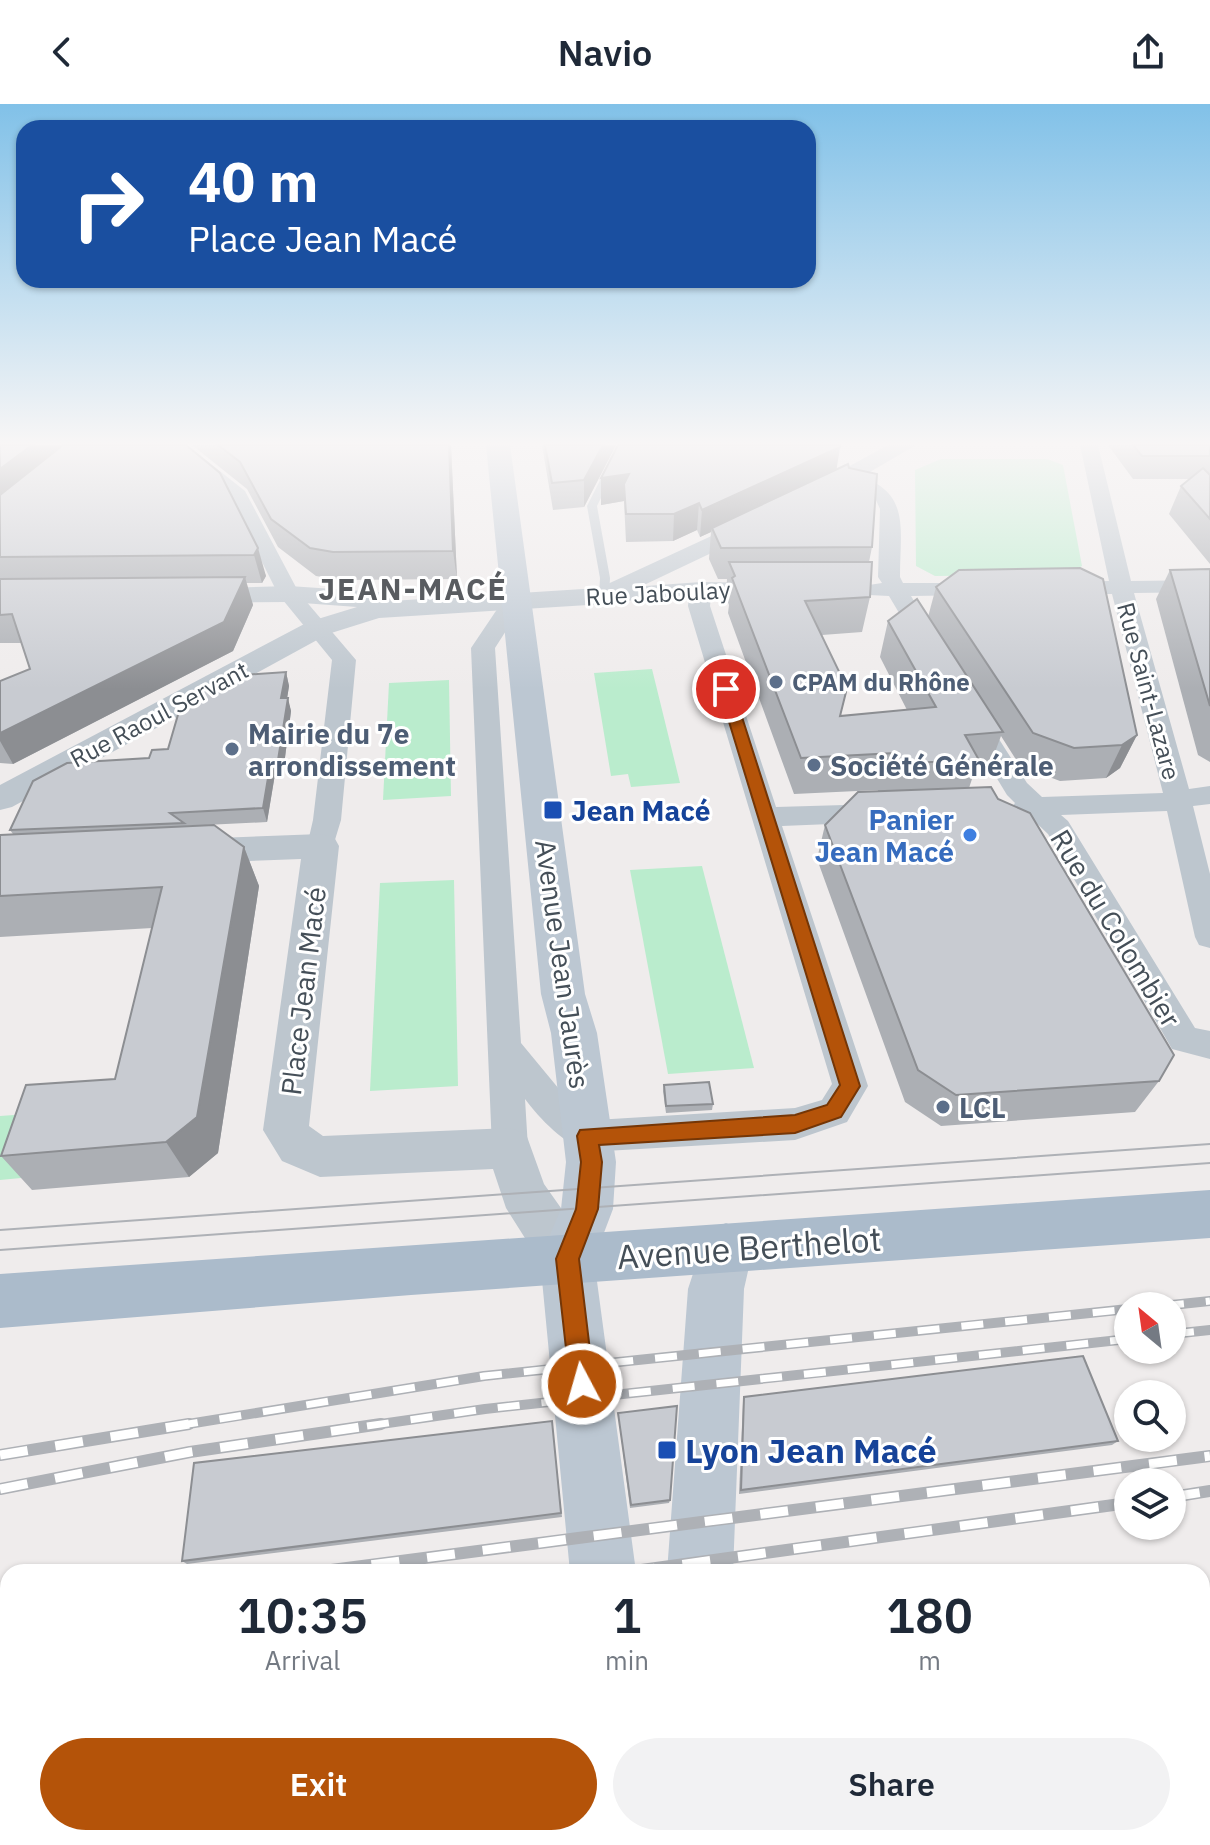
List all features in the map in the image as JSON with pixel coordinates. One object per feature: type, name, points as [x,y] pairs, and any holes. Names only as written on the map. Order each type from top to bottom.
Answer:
[{"type":"main road","name":"Avenue Jean Jaurès","points":[[506,526],[563,994],[574,1033],[591,1162],[587,1209],[567,1259],[602,1564]]},
{"type":"main road","name":"Avenue Berthelot","points":[[0,1301],[1210,1214]]},
{"type":"main road","points":[[700,1564],[716,1289],[726,1249]]},
{"type":"street","name":"Place Jean Macé","points":[[254,526],[289,594],[335,643],[344,660],[327,820],[321,846],[286,1130],[298,1147],[320,1157],[510,1148]]},
{"type":"street","points":[[604,596],[749,526]]},
{"type":"street","points":[[890,526],[889,577],[942,666]]},
{"type":"street","name":"Rue Saint-Lazare","points":[[1108,526],[1210,937]]},
{"type":"street","points":[[1032,588],[1210,586]]},
{"type":"street","name":"Rue Jaboulay","points":[[318,628],[376,610],[442,604],[701,588],[787,589]]},
{"type":"street","points":[[588,1136],[795,1124],[834,1111],[850,1086],[699,606],[701,588]]},
{"type":"street","points":[[862,589],[1001,588]]},
{"type":"street","name":"Rue Jaboulay","points":[[169,595],[289,594],[442,604]]},
{"type":"street","name":"Avenue Jean Jaurès","points":[[514,601],[483,648],[510,1148],[523,1193],[567,1259]]},
{"type":"street","name":"Rue Raoul Servant","points":[[0,799],[318,628]]},
{"type":"street","name":"Rue du Colombier","points":[[958,693],[1017,789],[1058,828],[1184,1039],[1210,1045]]},
{"type":"street","points":[[1001,808],[1178,800],[1210,795]]},
{"type":"street","points":[[767,817],[906,812]]},
{"type":"street","points":[[152,853],[321,846]]},
{"type":"street","name":"Avenue Jean Jaurès","points":[[505,1048],[551,1106],[588,1136]]},
{"type":"lane","points":[[596,526],[605,578],[604,596]]},
{"type":"green space","points":[[916,526],[1075,526],[1082,566],[1065,575],[935,576],[916,566]]},
{"type":"green space","points":[[652,669],[680,783],[631,787],[628,774],[611,776],[594,673]]},
{"type":"green space","points":[[449,680],[451,796],[383,800],[389,683]]},
{"type":"green space","points":[[702,866],[754,1068],[668,1074],[630,870]]},
{"type":"green space","points":[[454,880],[458,1086],[370,1091],[380,883]]},
{"type":"green space","points":[[42,1113],[21,1178],[0,1180],[0,1116]]},
{"type":"building","points":[[0,526],[247,526],[258,548],[254,555],[0,557]]},
{"type":"building","points":[[281,526],[452,526],[453,551],[333,552],[310,548]]},
{"type":"building","points":[[873,526],[872,547],[721,548],[712,528]]},
{"type":"building","points":[[729,562],[872,562],[870,597],[805,601],[847,688],[840,716],[936,707],[888,621],[917,599],[1003,732],[965,735],[979,760],[885,764],[897,753],[801,758],[732,578],[735,576]]},
{"type":"building","points":[[1080,568],[1103,579],[1137,735],[1122,745],[1074,748],[1033,733],[936,587],[959,570]]},
{"type":"building","points":[[1210,569],[1210,706],[1170,570]]},
{"type":"building","points":[[245,577],[224,622],[0,733],[0,681],[30,669],[12,614],[0,615],[0,579]]},
{"type":"building","name":"Mairie du 7e arrondissement","points":[[286,672],[281,698],[288,698],[278,760],[271,760],[263,808],[170,813],[184,823],[10,830],[33,781],[67,763],[149,758],[152,750],[168,749],[182,701],[229,676]]},
{"type":"building","points":[[991,787],[998,799],[1030,813],[1174,1055],[1159,1081],[956,1095],[918,1070],[825,825],[858,792]]},
{"type":"building","points":[[214,825],[244,847],[197,1117],[166,1142],[1,1156],[26,1085],[115,1079],[162,887],[0,896],[0,835]]},
{"type":"building","points":[[709,1082],[713,1104],[666,1106],[664,1085]]},
{"type":"building","points":[[1083,1356],[1114,1431],[1114,1442],[741,1490],[744,1397]]},
{"type":"building","points":[[677,1406],[670,1500],[631,1505],[618,1413]]},
{"type":"building","points":[[552,1421],[561,1513],[182,1561],[194,1463]]},
{"type":"tram line","points":[[0,1230],[1210,1144]]},
{"type":"tram line","points":[[0,1250],[1210,1163]]},
{"type":"railway","points":[[1186,1304],[1210,1301]]},
{"type":"railway","points":[[176,1426],[484,1376],[1114,1310]]},
{"type":"railway","points":[[1186,1333],[1210,1330]]},
{"type":"railway","points":[[367,1426],[485,1409],[1114,1341]]},
{"type":"railway","points":[[0,1455],[189,1424]]},
{"type":"railway","points":[[0,1489],[190,1452],[381,1424]]},
{"type":"railway","points":[[378,1564],[1210,1456]]},
{"type":"railway","points":[[1186,1495],[1210,1491]]},
{"type":"railway","points":[[685,1564],[1114,1505]]},
{"type":"place","name":"CPAM du Rhône","points":[[776,682]]},
{"type":"place","name":"Mairie du 7e arrondissement","points":[[232,749]]},
{"type":"place","name":"Société Générale","points":[[814,765]]},
{"type":"place","name":"Jean Macé","points":[[553,810]]},
{"type":"place","name":"Panier Jean Macé","points":[[970,835]]},
{"type":"place","name":"LCL","points":[[943,1107]]},
{"type":"place","name":"Lyon Jean Macé","points":[[667,1450]]},
{"type":"district","name":"JEAN-MACÉ","points":[[413,588]]},
{"type":"route","points":[[582,1384],[567,1259],[587,1209],[591,1162],[588,1136],[795,1124],[834,1111],[850,1086],[726,689]]}]
